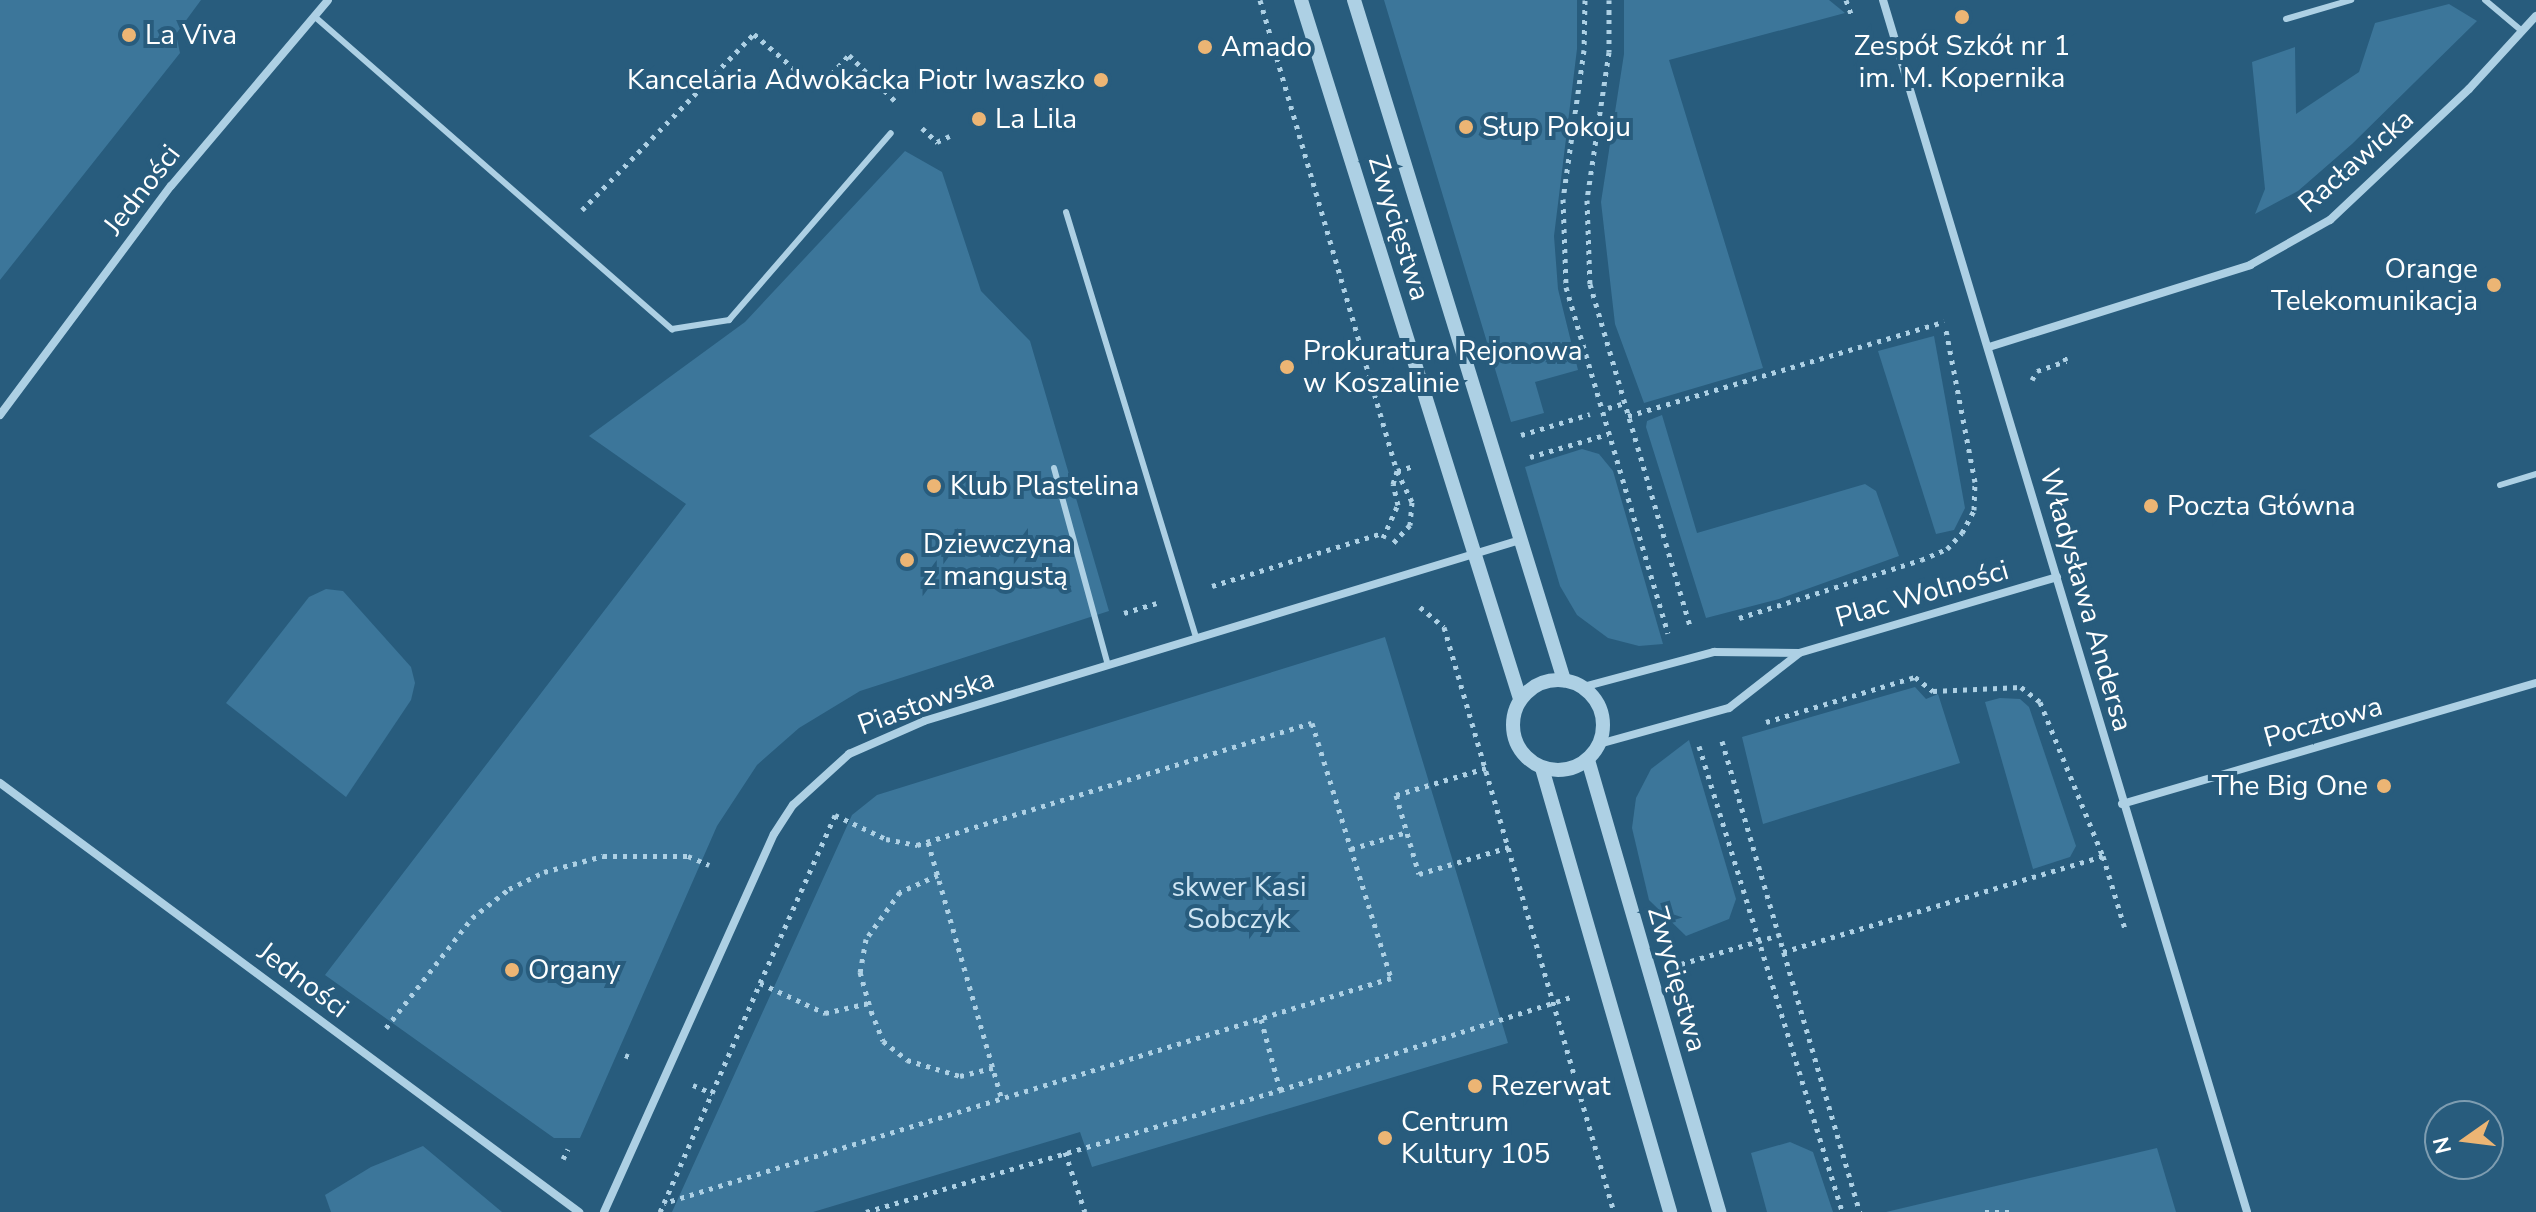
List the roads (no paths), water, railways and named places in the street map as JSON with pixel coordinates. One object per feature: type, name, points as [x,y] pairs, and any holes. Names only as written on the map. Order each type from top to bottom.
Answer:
[{"type":"street","name":"Jedności","points":[[0,415],[171,186],[328,0]]},
{"type":"street","name":"Zwycięstwa","points":[[1301,0],[1520,699],[1513,722],[1517,747],[1542,768],[1670,1212]]},
{"type":"street","name":"Zwycięstwa","points":[[1354,0],[1564,680]]},
{"type":"street","name":"Władysława Andersa","points":[[1883,0],[2247,1212]]},
{"type":"street","name":"Racławicka","points":[[1989,347],[2250,265],[2330,220],[2469,89],[2536,16]]},
{"type":"street","name":"Piastowska","points":[[604,1212],[753,878],[793,805],[839,762],[879,738],[1196,637],[1520,540]]},
{"type":"street","name":"Plac Wolności","points":[[1583,687],[1714,652],[1799,653],[2057,577]]},
{"type":"street","name":"Plac Wolności","points":[[1599,744],[1729,708],[1799,653]]},
{"type":"street","points":[[1520,699],[1547,680],[1564,680],[1583,687],[1602,713],[1599,744],[1588,760],[1574,768],[1542,768]]},
{"type":"street","name":"Pocztowa","points":[[2122,804],[2536,683]]},
{"type":"street","name":"Zwycięstwa","points":[[1588,760],[1719,1212]]},
{"type":"street","name":"Jedności","points":[[0,783],[579,1212]]},
{"type":"lane","points":[[2286,19],[2351,0]]},
{"type":"lane","points":[[2485,0],[2522,31]]},
{"type":"lane","points":[[314,16],[672,329],[729,320],[891,133]]},
{"type":"lane","points":[[1066,212],[1196,637]]},
{"type":"lane","points":[[1054,468],[1108,665]]},
{"type":"lane","points":[[2500,485],[2536,474]]},
{"type":"place","name":"Zespół Szkół nr 1 im. M. Kopernika","points":[[1962,17]]},
{"type":"place","name":"La Viva","points":[[129,35]]},
{"type":"place","name":"Amado","points":[[1205,47]]},
{"type":"place","name":"Kancelaria Adwokacka Piotr Iwaszko","points":[[1101,80]]},
{"type":"place","name":"La Lila","points":[[979,119]]},
{"type":"place","name":"Słup Pokoju","points":[[1466,127]]},
{"type":"place","name":"Orange Telekomunikacja","points":[[2494,285]]},
{"type":"place","name":"Prokuratura Rejonowa w Koszalinie","points":[[1287,367]]},
{"type":"place","name":"Klub Plastelina","points":[[934,486]]},
{"type":"place","name":"Poczta Główna","points":[[2151,506]]},
{"type":"place","name":"Dziewczyna z mangustą","points":[[907,560]]},
{"type":"place","name":"The Big One","points":[[2384,786]]},
{"type":"place","name":"Organy","points":[[512,970]]},
{"type":"place","name":"Rezerwat","points":[[1475,1086]]},
{"type":"place","name":"Centrum Kultury 105","points":[[1385,1138]]},
{"type":"park label","name":"skwer Kasi Sobczyk","points":[[1239,903]]}]
